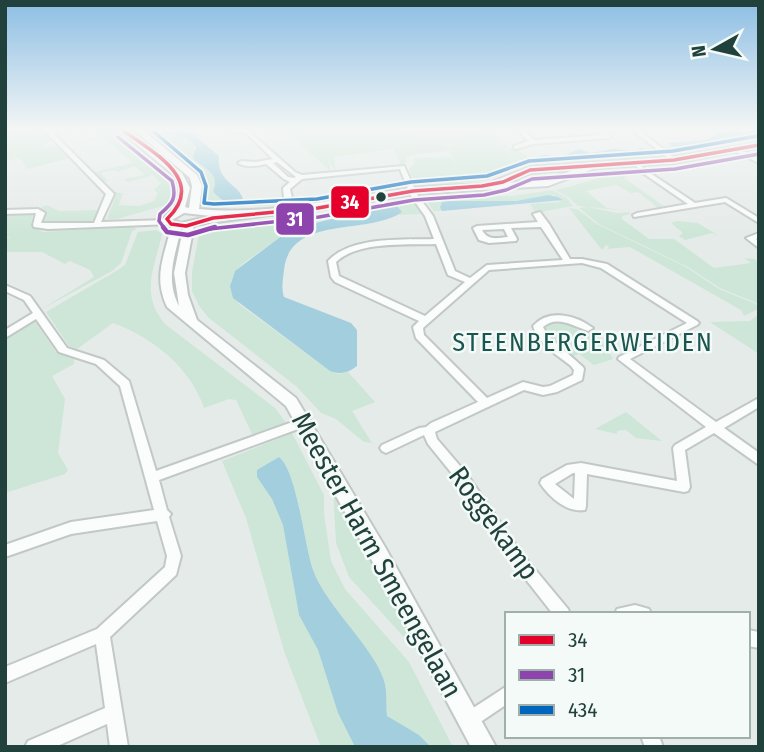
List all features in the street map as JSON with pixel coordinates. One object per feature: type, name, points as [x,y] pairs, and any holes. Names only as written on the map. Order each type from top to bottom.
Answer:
[{"type":"street","points":[[81,165],[110,194],[97,224]]},
{"type":"street","name":"Meester Harm Smeengelaan","points":[[167,165],[179,175],[185,188],[173,218],[164,270],[164,288],[173,307],[291,401],[484,747]]},
{"type":"street","name":"Meester Harm Smeengelaan","points":[[181,165],[192,174],[197,186],[196,217],[178,280],[180,296],[192,321]]},
{"type":"street","points":[[271,165],[286,178],[298,179],[402,167],[426,210],[451,273],[470,281]]},
{"type":"street","points":[[283,165],[298,179]]},
{"type":"street","points":[[482,186],[503,182],[530,170],[595,165]]},
{"type":"street","points":[[115,223],[318,208],[413,191],[553,182],[580,169],[596,165]]},
{"type":"street","points":[[638,165],[694,205]]},
{"type":"street","points":[[288,198],[286,188],[298,179]]},
{"type":"street","points":[[637,215],[726,200],[759,221]]},
{"type":"street","points":[[5,212],[38,211],[41,213],[37,222],[40,227],[196,217]]},
{"type":"street","points":[[537,214],[568,262]]},
{"type":"street","points":[[506,226],[544,224]]},
{"type":"street","points":[[759,235],[750,238],[759,246]]},
{"type":"street","points":[[425,320],[338,280],[332,261],[335,256],[352,247],[438,241]]},
{"type":"street","points":[[486,403],[417,334],[418,327],[486,268],[588,261],[604,266],[694,323],[623,359],[759,460]]},
{"type":"street","points":[[5,675],[102,634],[171,570],[174,556],[125,384],[100,362],[63,350],[27,298],[7,289]]},
{"type":"street","points":[[5,335],[37,314]]},
{"type":"street","points":[[386,448],[423,431],[429,431],[523,386],[543,391],[578,377],[579,369],[573,361],[543,338],[538,326],[546,319],[562,318],[588,327]]},
{"type":"street","points":[[581,468],[684,487],[679,448],[759,402]]},
{"type":"street","points":[[152,477],[305,422]]},
{"type":"street","name":"Roggekamp","points":[[429,431],[432,441],[462,477],[518,559],[561,612]]},
{"type":"street","points":[[5,551],[71,528],[164,514]]},
{"type":"street","points":[[102,634],[119,747]]},
{"type":"street","points":[[470,720],[505,695]]},
{"type":"street","points":[[34,747],[112,712]]},
{"type":"green space","points":[[25,165],[42,165],[27,169]]},
{"type":"green space","points":[[124,165],[155,165],[171,179],[174,188],[170,204],[117,219],[107,219],[116,195],[114,192],[123,193],[119,205],[139,206],[154,201],[158,193],[154,190],[161,183],[153,175],[128,182],[124,179],[145,175],[135,166],[117,172],[114,170],[101,173],[108,181],[104,182],[94,172]]},
{"type":"green space","points":[[189,165],[202,165],[211,172],[215,180],[213,191],[225,201],[255,203],[288,199],[291,205],[214,206],[206,200],[207,193],[204,193],[204,183],[199,173]]},
{"type":"green space","points":[[413,165],[519,165],[489,180],[451,184],[414,182],[409,169]]},
{"type":"green space","points":[[685,165],[711,165],[653,173],[681,193],[647,171]]},
{"type":"green space","points":[[639,171],[645,176],[638,174],[623,177],[665,207],[658,208],[638,192],[631,193],[616,185],[586,191],[607,208],[628,211],[578,206],[555,190],[607,176]]},
{"type":"green space","points":[[552,190],[566,197],[573,206],[536,213],[530,204],[560,202],[554,195],[516,201],[447,201],[440,205],[442,211],[434,211],[423,197],[512,196]]},
{"type":"green space","points":[[411,198],[424,214],[397,215],[402,212],[394,205],[388,205],[296,226],[235,271],[230,286],[239,304],[330,371],[338,374],[348,372],[375,402],[352,411],[372,443],[364,442],[336,419],[321,413],[297,387],[209,318],[199,306],[192,291],[192,272],[199,234],[208,227],[270,226]]},
{"type":"green space","points":[[47,205],[59,211],[102,208],[93,221],[48,225],[41,223],[45,212],[40,208]]},
{"type":"green space","points":[[569,208],[577,209],[597,224],[686,267],[719,289],[756,304],[758,309],[744,316],[741,310],[630,247],[607,249],[609,247],[606,245],[602,250]]},
{"type":"green space","points":[[579,208],[618,213],[629,212],[631,214],[622,216],[622,219],[649,239],[674,239],[714,268],[751,263],[744,258],[755,259],[759,264],[759,304],[720,288],[688,267],[599,224]]},
{"type":"green space","points":[[5,213],[33,214],[31,225],[43,232],[130,226],[137,229],[132,231],[121,263],[112,271],[40,310],[94,277],[90,270],[70,261],[65,264],[42,252],[5,252],[5,238],[11,238],[5,236]]},
{"type":"green space","points":[[671,223],[698,223],[719,236],[712,233],[685,240],[679,236],[683,233]]},
{"type":"green space","points":[[156,230],[162,234],[151,280],[157,313],[165,324],[275,408],[287,424],[253,436],[236,400],[229,399],[204,408],[198,393],[180,367],[142,337],[113,323],[77,349],[69,346],[46,312],[125,265],[138,232]]},
{"type":"green space","points":[[759,314],[759,354],[710,322],[750,321]]},
{"type":"green space","points":[[562,321],[576,328],[580,334],[600,336],[613,359],[594,365],[579,354],[572,357],[542,333],[542,325]]},
{"type":"green space","points":[[35,322],[56,352],[74,359],[74,364],[52,376],[65,399],[58,453],[68,470],[65,474],[5,493],[5,338],[24,325]]},
{"type":"green space","points":[[626,412],[662,441],[636,438],[626,430],[617,431],[617,434],[595,429]]},
{"type":"green space","points":[[292,433],[324,495],[331,561],[345,589],[409,662],[453,747],[431,747],[419,735],[387,717],[386,688],[380,671],[329,599],[313,570],[291,477],[279,457],[258,470],[257,477],[272,499],[283,525],[299,615],[318,650],[338,713],[355,747],[321,747],[284,651],[246,518],[222,461]]},
{"type":"green space","points":[[333,487],[424,659],[349,577],[336,543]]},
{"type":"water","points":[[202,165],[219,165],[224,177],[243,199],[231,202],[219,197],[213,191],[215,180]]},
{"type":"water","points":[[548,195],[563,200],[442,211],[440,207],[442,202],[447,201],[516,201]]},
{"type":"water","points":[[388,205],[397,206],[402,212],[387,219],[315,233],[300,241],[289,252],[284,270],[284,297],[351,323],[357,330],[357,366],[351,370],[341,373],[330,371],[233,298],[230,286],[235,271],[291,229]]},
{"type":"water","points":[[279,457],[291,477],[313,570],[329,599],[380,671],[386,688],[387,716],[419,735],[431,747],[355,747],[338,713],[318,650],[299,615],[283,525],[272,499],[257,477],[257,470]]},
{"type":"transit line","name":"31","points":[[152,165],[172,181],[175,192],[173,203],[160,214],[159,221],[167,232],[188,235],[215,227],[319,217],[414,200],[484,195],[506,190],[532,179],[697,165]]},
{"type":"transit line","name":"34","points":[[168,165],[181,182],[184,194],[180,207],[167,219],[171,224],[186,226],[213,218],[318,208],[413,191],[482,186],[503,182],[530,170],[601,165]]},
{"type":"transit line","name":"434","points":[[193,165],[201,172],[206,186],[204,203],[214,204],[317,199],[411,182],[487,176],[518,165]]},
{"type":"district","name":"STEENBERGERWEIDEN","points":[[583,342]]}]
